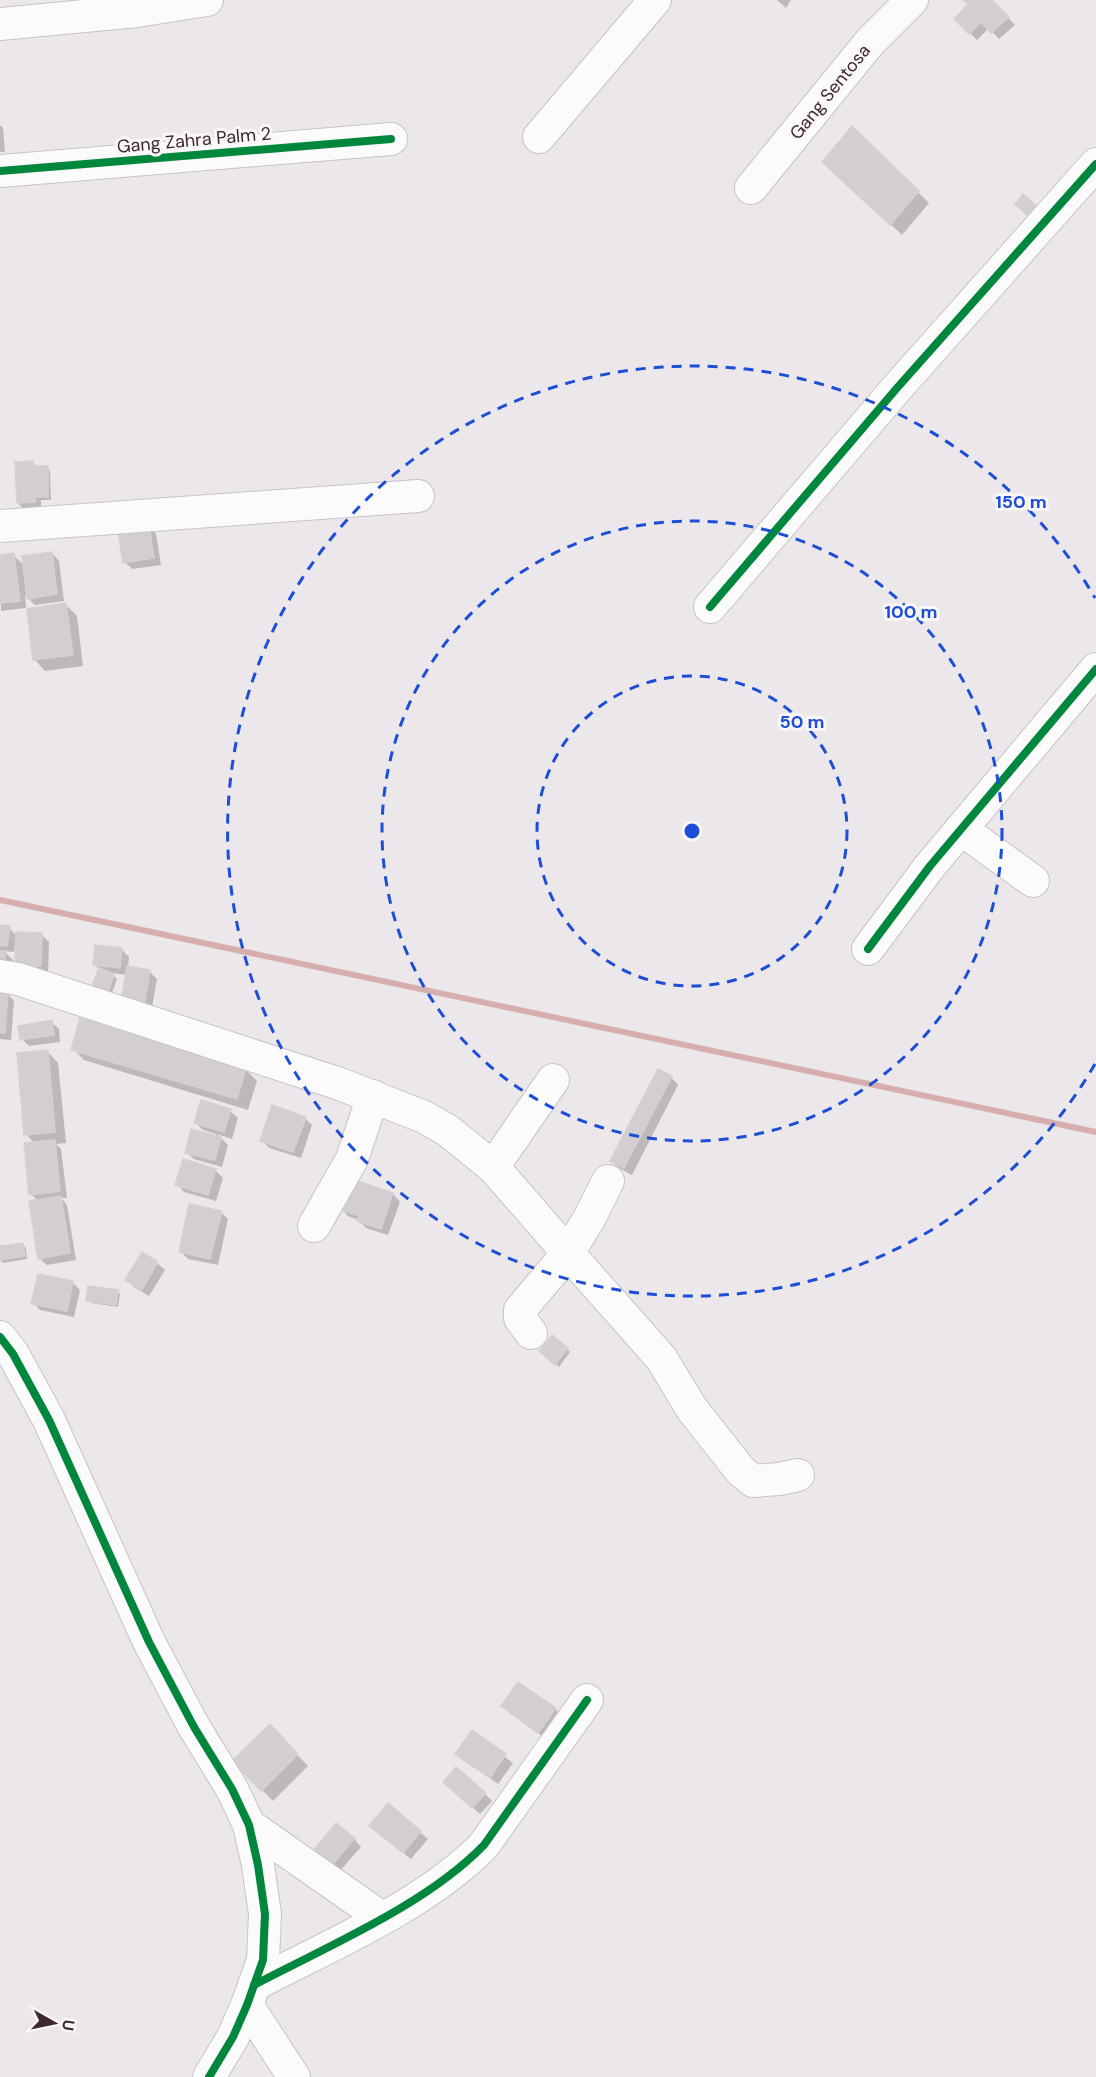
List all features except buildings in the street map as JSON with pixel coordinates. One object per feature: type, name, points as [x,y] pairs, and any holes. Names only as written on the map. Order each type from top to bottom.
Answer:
[{"type":"street","points":[[0,24],[137,11],[207,0]]},
{"type":"street","points":[[539,137],[656,0]]},
{"type":"street","name":"Gang Sentosa","points":[[751,188],[870,42],[912,0]]},
{"type":"street","name":"Gang Zahra Palm 2","points":[[0,171],[391,139]]},
{"type":"street","points":[[710,606],[897,388],[1096,164]]},
{"type":"street","points":[[0,526],[418,496]]},
{"type":"street","points":[[868,949],[930,866],[1096,669]]},
{"type":"street","points":[[961,829],[1033,881]]},
{"type":"street","points":[[0,976],[18,979],[84,1000],[373,1096],[424,1117],[447,1130],[492,1167],[661,1358],[692,1408],[740,1470],[753,1481],[798,1475]]},
{"type":"street","points":[[492,1167],[553,1080]]},
{"type":"street","points":[[314,1226],[352,1160],[373,1096]]},
{"type":"street","points":[[531,1333],[520,1318],[520,1310],[568,1253],[589,1219],[608,1181]]},
{"type":"street","points":[[0,1337],[13,1354],[49,1420],[149,1642],[194,1727],[232,1789],[249,1825],[265,1914],[263,1959],[232,2037],[209,2077]]},
{"type":"street","points":[[250,1995],[382,1918],[466,1864],[484,1845],[587,1700]]},
{"type":"street","points":[[249,1825],[382,1918]]},
{"type":"street","points":[[250,1995],[294,2077]]},
{"type":"waterway","points":[[0,900],[1096,1132]]},
{"type":"cycle path","points":[[0,171],[391,139]]},
{"type":"cycle path","points":[[710,607],[897,388],[1096,164]]},
{"type":"cycle path","points":[[868,949],[930,866],[1096,669]]},
{"type":"cycle path","points":[[0,1337],[13,1354],[49,1420],[149,1642],[194,1727],[232,1789],[249,1825],[265,1914],[263,1960],[233,2037],[209,2077]]},
{"type":"cycle path","points":[[254,1985],[375,1923],[434,1887],[460,1867],[484,1845],[587,1700]]}]
